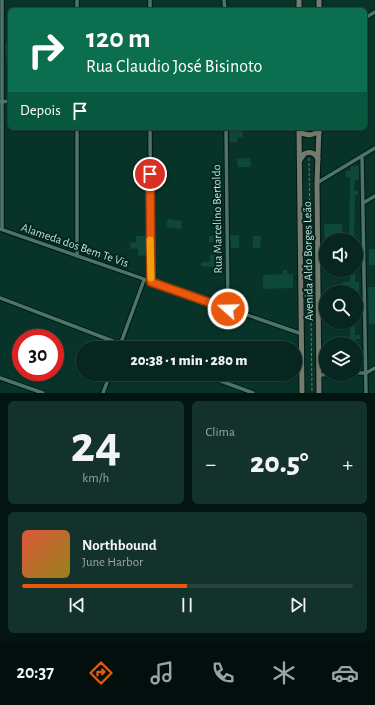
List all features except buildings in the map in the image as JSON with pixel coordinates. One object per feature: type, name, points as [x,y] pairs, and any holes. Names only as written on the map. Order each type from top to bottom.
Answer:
[{"type":"street","points":[[1,229],[2,0]]},
{"type":"street","points":[[77,130],[77,256]]},
{"type":"street","points":[[150,130],[151,282]]},
{"type":"street","name":"Rua Marcelino Bertoldo","points":[[226,130],[228,309]]},
{"type":"street","points":[[299,130],[310,135],[319,130]]},
{"type":"street","name":"Avenida Aldo Borges Leão","points":[[299,130],[302,393]]},
{"type":"street","name":"Avenida Aldo Borges Leão","points":[[319,130],[317,183],[319,375]]},
{"type":"street","points":[[317,183],[375,148]]},
{"type":"street","points":[[300,160],[304,154],[310,152],[314,154],[318,160]]},
{"type":"street","points":[[362,156],[366,393]]},
{"type":"street","points":[[363,203],[375,196]]},
{"type":"street","name":"Alameda dos Bem Te Vis","points":[[1,229],[302,334]]},
{"type":"street","points":[[122,341],[144,280]]},
{"type":"street","points":[[0,298],[108,341]]},
{"type":"street","points":[[366,373],[375,368]]},
{"type":"street","points":[[0,378],[43,393]]},
{"type":"street","points":[[103,393],[107,381]]},
{"type":"street","points":[[221,381],[253,393]]},
{"type":"street","name":"Avenida Aldo Borges Leão","points":[[319,381],[319,393]]},
{"type":"path","points":[[309,157],[312,393]]},
{"type":"slow traffic","points":[[150,240],[151,278]]},
{"type":"route","points":[[150,174],[151,282],[228,309]]}]
